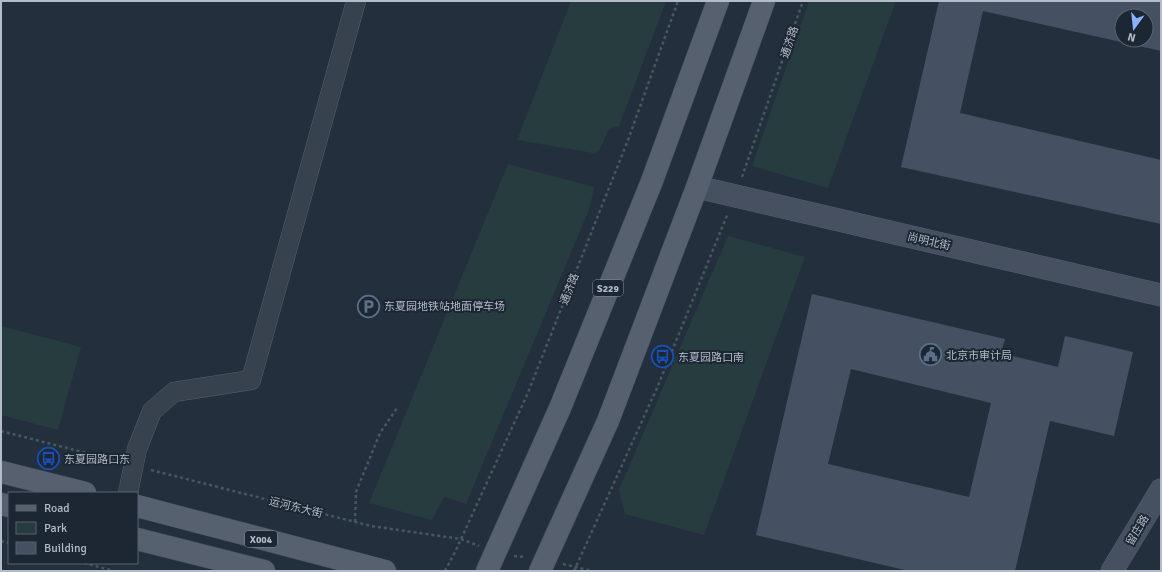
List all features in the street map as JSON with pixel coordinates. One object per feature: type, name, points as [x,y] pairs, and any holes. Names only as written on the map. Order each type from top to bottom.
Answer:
[{"type":"main road","name":"S229","points":[[492,562],[560,408],[652,181],[718,1]]},
{"type":"main road","points":[[542,566],[608,421],[697,187],[764,1]]},
{"type":"main road","points":[[1,472],[81,492]]},
{"type":"main road","name":"X004","points":[[138,506],[385,571]]},
{"type":"main road","points":[[138,538],[264,571]]},
{"type":"street","points":[[128,492],[137,449],[152,411],[174,392],[251,380],[356,1]]},
{"type":"street","name":"尚明北街","points":[[697,187],[1161,295]]},
{"type":"street","name":"留庄路","points":[[1112,571],[1161,490]]},
{"type":"path","name":"通济路","points":[[445,571],[528,395],[628,140],[678,1]]},
{"type":"path","name":"通济路","points":[[574,571],[657,388],[735,196],[803,1]]},
{"type":"path","points":[[355,522],[356,492],[380,433],[397,408]]},
{"type":"path","name":"运河东大街","points":[[1,431],[372,526],[461,539],[492,562],[576,567],[592,571]]},
{"type":"path","points":[[88,564],[114,571]]},
{"type":"green space","points":[[571,1],[666,1],[619,126],[609,129],[599,151],[593,153],[517,140]]},
{"type":"green space","points":[[809,1],[896,1],[828,188],[752,166]]},
{"type":"green space","points":[[508,164],[594,187],[590,207],[466,504],[444,497],[432,520],[369,503]]},
{"type":"green space","points":[[728,236],[805,257],[704,535],[625,514],[619,490]]},
{"type":"green space","points":[[1,326],[81,347],[58,430],[1,415]]},
{"type":"building","points":[[939,1],[1161,1],[1161,51],[1148,48],[1154,48],[1154,8],[1114,8],[1114,40],[983,11],[960,113],[1161,160],[1161,224],[901,167]]},
{"type":"building","points":[[812,294],[1005,339],[1001,353],[1058,367],[1065,336],[1133,352],[1114,436],[1050,421],[1015,571],[909,571],[756,535]],"holes":[[[851,369],[991,403],[969,497],[828,464]]]},
{"type":"place","name":"东夏园地铁站地面停车场","points":[[369,306]]},
{"type":"place","name":"北京市审计局","points":[[931,355]]},
{"type":"place","name":"东夏园路口南","points":[[662,357]]},
{"type":"place","name":"东夏园路口东","points":[[48,459]]}]
